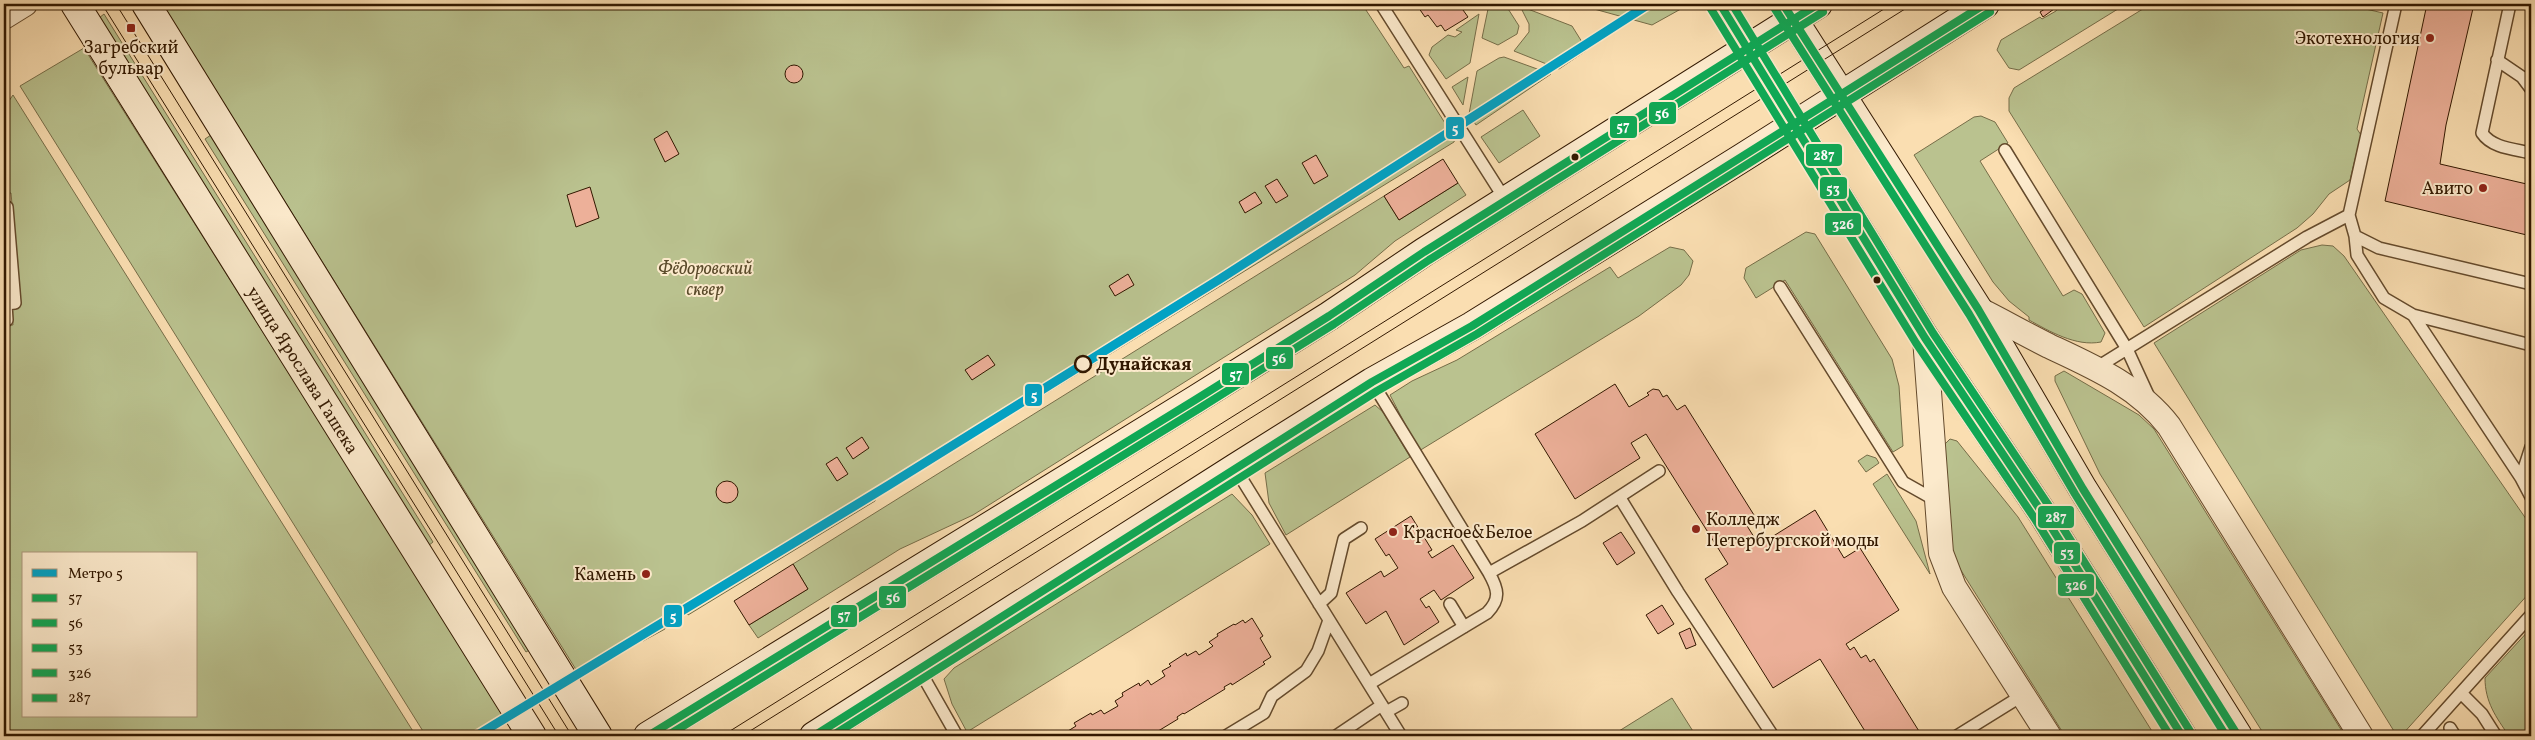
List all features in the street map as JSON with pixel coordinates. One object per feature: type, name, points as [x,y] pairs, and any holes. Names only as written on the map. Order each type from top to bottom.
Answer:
[{"type":"street","points":[[4,17],[25,4]]},
{"type":"street","name":"улица Ярослава Гашека","points":[[75,4],[532,736]]},
{"type":"street","points":[[146,4],[598,736]]},
{"type":"street","points":[[1720,4],[1925,338],[2043,514],[2182,736]]},
{"type":"street","points":[[648,736],[1195,400],[1748,48],[1788,12],[1818,4]]},
{"type":"street","points":[[814,736],[920,671],[956,645],[1372,382],[1472,326],[1985,4]]},
{"type":"street","points":[[1788,12],[1978,309],[2083,489],[2238,736]]},
{"type":"street","points":[[1978,309],[2096,368],[2131,389],[2154,408],[2169,426],[2361,736]]},
{"type":"street","points":[[1925,338],[1935,500],[1941,553],[1946,570],[1954,587],[2049,736]]},
{"type":"lane","points":[[1381,4],[1506,201]]},
{"type":"lane","points":[[2393,4],[2349,215],[2355,236],[2356,256],[2384,298],[2413,315],[2531,345]]},
{"type":"lane","points":[[2510,4],[2482,133],[2487,140],[2496,144],[2531,153]]},
{"type":"lane","points":[[2497,60],[2522,77],[2531,89]]},
{"type":"lane","points":[[2005,150],[2127,349],[2154,408]]},
{"type":"lane","points":[[4,207],[7,207],[15,303],[6,304],[7,320],[4,320]]},
{"type":"lane","points":[[2096,368],[2307,237],[2349,215]]},
{"type":"lane","points":[[2355,236],[2379,248],[2531,284]]},
{"type":"lane","points":[[1780,287],[1903,482],[1935,500]]},
{"type":"lane","points":[[2413,315],[2521,478],[2531,497]]},
{"type":"lane","points":[[1369,684],[1487,613],[1495,605],[1495,584],[1489,573],[1372,382]]},
{"type":"lane","points":[[2521,478],[2531,447]]},
{"type":"lane","points":[[1235,468],[1401,736]]},
{"type":"lane","points":[[1489,573],[1620,498],[1659,471]]},
{"type":"lane","points":[[1620,498],[1678,592],[1773,736]]},
{"type":"lane","points":[[1319,604],[1331,593],[1344,539],[1361,528]]},
{"type":"lane","points":[[1450,604],[1464,627]]},
{"type":"lane","points":[[2422,736],[2531,615]]},
{"type":"lane","points":[[1230,735],[1264,712],[1272,696],[1306,671],[1318,651],[1329,620]]},
{"type":"lane","points":[[920,671],[957,736]]},
{"type":"lane","points":[[2460,693],[2482,714],[2496,736]]},
{"type":"lane","points":[[1957,736],[2023,695]]},
{"type":"lane","points":[[1336,736],[1384,709],[1402,703]]},
{"type":"green space","name":"Фёдоровский сквер","points":[[162,4],[1362,4],[1404,68],[1409,66],[1455,139],[1454,142],[951,452],[940,456],[885,493],[885,490],[876,496],[875,501],[688,615],[686,612],[664,625],[665,629],[643,641],[641,639],[580,676]]},
{"type":"green space","points":[[1495,4],[1505,4],[1519,26],[1517,34],[1498,45],[1482,38],[1488,9]]},
{"type":"green space","points":[[1576,4],[1687,4],[1688,5],[1652,25]]},
{"type":"green space","points":[[2061,4],[2126,4],[2019,70],[2009,68],[1997,50],[2001,40],[2040,17],[2042,19],[2056,11]]},
{"type":"green space","points":[[2151,4],[2357,4],[2357,7],[2383,13],[2357,129],[2361,135],[2350,180],[2329,194],[2313,214],[2297,228],[2144,327],[2009,111],[2009,98],[2014,88]]},
{"type":"green space","points":[[1520,6],[1572,26],[1587,50],[1559,69],[1514,51],[1529,32],[1529,24]]},
{"type":"green space","points":[[104,14],[433,542],[428,546],[99,18]]},
{"type":"green space","points":[[1479,14],[1470,63],[1446,79],[1429,55],[1432,47],[1448,35],[1455,37],[1462,32],[1456,30]]},
{"type":"green space","points":[[84,48],[504,715],[497,719],[496,729],[485,736],[426,736],[20,86]]},
{"type":"green space","points":[[1504,57],[1551,74],[1476,125],[1469,114],[1477,71]]},
{"type":"green space","points":[[1468,77],[1463,105],[1452,87]]},
{"type":"green space","points":[[13,95],[416,736],[4,736],[4,325],[13,325],[12,306],[21,305],[11,193],[4,193],[4,108]]},
{"type":"green space","points":[[1523,110],[1540,136],[1499,163],[1481,137]]},
{"type":"green space","points":[[1981,116],[1995,122],[2008,143],[1980,161],[2063,296],[2074,290],[2082,294],[2105,333],[2101,342],[2082,342],[2054,333],[2029,320],[2029,317],[2009,301],[1993,282],[1914,155],[1974,117]]},
{"type":"green space","points":[[211,135],[533,648],[526,652],[205,139]]},
{"type":"green space","points":[[1458,183],[1466,195],[1395,241],[1355,275],[973,515],[900,549],[758,638],[749,625],[808,589],[793,564],[1384,196],[1399,220]]},
{"type":"green space","points":[[1806,232],[1815,234],[1892,359],[1899,386],[1903,446],[1893,452],[1785,280],[1756,298],[1744,278],[1746,268]]},
{"type":"green space","points":[[2322,245],[2333,246],[2344,256],[2531,526],[2531,591],[2401,736],[2397,736],[2154,343],[2301,250]]},
{"type":"green space","points":[[1670,247],[1684,250],[1693,261],[1689,275],[1681,285],[1639,316],[1419,451],[1390,395],[1412,381],[1457,360],[1610,267],[1618,278]]},
{"type":"green space","points":[[2064,371],[2139,415],[2154,429],[2345,736],[2265,736],[2100,474],[2055,381],[2055,376]]},
{"type":"green space","points":[[1375,405],[1383,412],[1410,457],[1286,535],[1269,503],[1265,473]]},
{"type":"green space","points":[[1950,439],[1957,441],[2018,517],[2155,736],[2065,736],[1957,564],[1950,541],[1944,445]]},
{"type":"green space","points":[[1867,455],[1876,458],[1879,463],[1866,472],[1858,461]]},
{"type":"green space","points":[[1887,474],[1916,521],[1930,574],[1873,484]]},
{"type":"green space","points":[[1232,494],[1252,515],[1270,544],[967,732],[952,704],[944,679],[954,668]]},
{"type":"green space","points":[[2531,628],[2531,727],[2516,736],[2509,736],[2489,702],[2485,678]]},
{"type":"green space","points":[[1672,698],[1696,736],[1611,736]]},
{"type":"building","points":[[1416,4],[1467,4],[1468,6],[1463,10],[1468,17],[1445,31],[1441,25],[1437,27],[1428,15],[1425,17]]},
{"type":"building","points":[[2427,4],[2474,4],[2446,125],[2440,164],[2531,185],[2531,236],[2385,201]]},
{"type":"building","points":[[2051,5],[2054,9],[2043,17],[2040,12]]},
{"type":"building","points":[[794,65],[800,68],[803,74],[800,80],[794,83],[788,80],[785,74],[788,68]]},
{"type":"building","points":[[667,131],[679,154],[665,162],[654,139]]},
{"type":"building","points":[[1316,155],[1328,176],[1314,184],[1302,163]]},
{"type":"building","points":[[1443,159],[1458,183],[1399,220],[1384,196]]},
{"type":"building","points":[[1277,179],[1288,196],[1276,203],[1265,186]]},
{"type":"building","points":[[590,187],[599,218],[576,227],[567,195]]},
{"type":"building","points":[[1255,192],[1262,203],[1245,213],[1239,202]]},
{"type":"building","points":[[1128,274],[1134,285],[1115,296],[1109,286]]},
{"type":"building","points":[[988,355],[995,365],[972,380],[965,370]]},
{"type":"building","points":[[1615,384],[1629,407],[1649,395],[1647,393],[1653,389],[1659,390],[1663,397],[1667,395],[1677,410],[1685,405],[1754,515],[1744,521],[1759,545],[1815,510],[1844,558],[1860,548],[1899,610],[1846,644],[1850,650],[1854,647],[1861,658],[1866,655],[1870,662],[1874,659],[1922,736],[1868,736],[1820,659],[1773,688],[1705,579],[1728,564],[1646,434],[1631,443],[1640,458],[1575,499],[1535,434]]},
{"type":"building","points":[[862,437],[869,448],[853,459],[846,448]]},
{"type":"building","points":[[837,457],[848,474],[837,481],[826,464]]},
{"type":"building","points":[[727,481],[737,488],[738,492],[731,502],[727,503],[717,496],[716,492],[723,482]]},
{"type":"building","points":[[1411,516],[1432,550],[1428,552],[1432,558],[1453,545],[1474,578],[1441,600],[1434,590],[1420,599],[1426,608],[1429,606],[1439,622],[1404,645],[1386,611],[1366,624],[1346,593],[1381,571],[1384,577],[1398,568],[1389,554],[1386,556],[1375,539]]},
{"type":"building","points":[[1621,532],[1635,553],[1617,565],[1603,543]]},
{"type":"building","points":[[793,564],[808,589],[749,625],[734,601]]},
{"type":"building","points":[[1662,605],[1674,624],[1658,634],[1646,615]]},
{"type":"building","points":[[1252,618],[1263,636],[1260,638],[1271,657],[1263,662],[1265,664],[1232,685],[1231,683],[1224,687],[1225,689],[1183,713],[1177,717],[1178,719],[1150,736],[1065,736],[1069,733],[1068,731],[1076,726],[1074,723],[1091,713],[1092,715],[1101,710],[1104,714],[1118,706],[1115,701],[1123,696],[1122,693],[1139,683],[1140,686],[1148,680],[1151,685],[1165,676],[1162,671],[1171,666],[1169,664],[1186,653],[1187,656],[1196,651],[1199,655],[1213,646],[1209,642],[1218,636],[1217,634],[1234,624],[1243,620],[1245,623]]},
{"type":"building","points":[[1690,628],[1696,645],[1686,649],[1679,633]]},
{"type":"tram line","points":[[102,4],[559,736]]},
{"type":"tram line","points":[[116,4],[572,736]]},
{"type":"tram line","points":[[722,736],[1892,4]]},
{"type":"tram line","points":[[742,736],[1913,4]]},
{"type":"metro line","name":"5","points":[[476,736],[889,485],[1220,279],[1649,4]]},
{"type":"transit line","name":"53","points":[[1720,4],[1925,338],[2043,514],[2182,736]]},
{"type":"transit line","name":"287","points":[[1732,4],[1933,333],[2051,509],[2190,731]]},
{"type":"transit line","name":"53","points":[[1783,4],[1978,309],[2083,489],[2238,736]]},
{"type":"transit line","name":"57","points":[[648,736],[1195,400],[1329,316],[1424,252],[1818,4]]},
{"type":"transit line","name":"57","points":[[814,736],[1372,382],[1472,326],[1985,4]]},
{"type":"transit line","name":"326","points":[[1711,9],[1916,343],[2035,519],[2170,736]]},
{"type":"transit line","name":"326","points":[[1775,9],[1969,314],[2075,494],[2226,736]]},
{"type":"transit line","name":"56","points":[[667,736],[1200,408],[1334,324],[1429,260],[1823,12]]},
{"type":"transit line","name":"56","points":[[832,736],[1377,391],[1477,334],[1990,12]]},
{"type":"place","name":"Загребский бульвар","points":[[131,28]]},
{"type":"place","name":"Экотехнология","points":[[2430,38]]},
{"type":"place","name":"Авито","points":[[2483,188]]},
{"type":"place","name":"Дунайская","points":[[1083,364]]},
{"type":"place","name":"Колледж Петербургской моды","points":[[1696,529]]},
{"type":"place","name":"Красное&Белое","points":[[1393,532]]},
{"type":"place","name":"Камень","points":[[646,574]]}]
